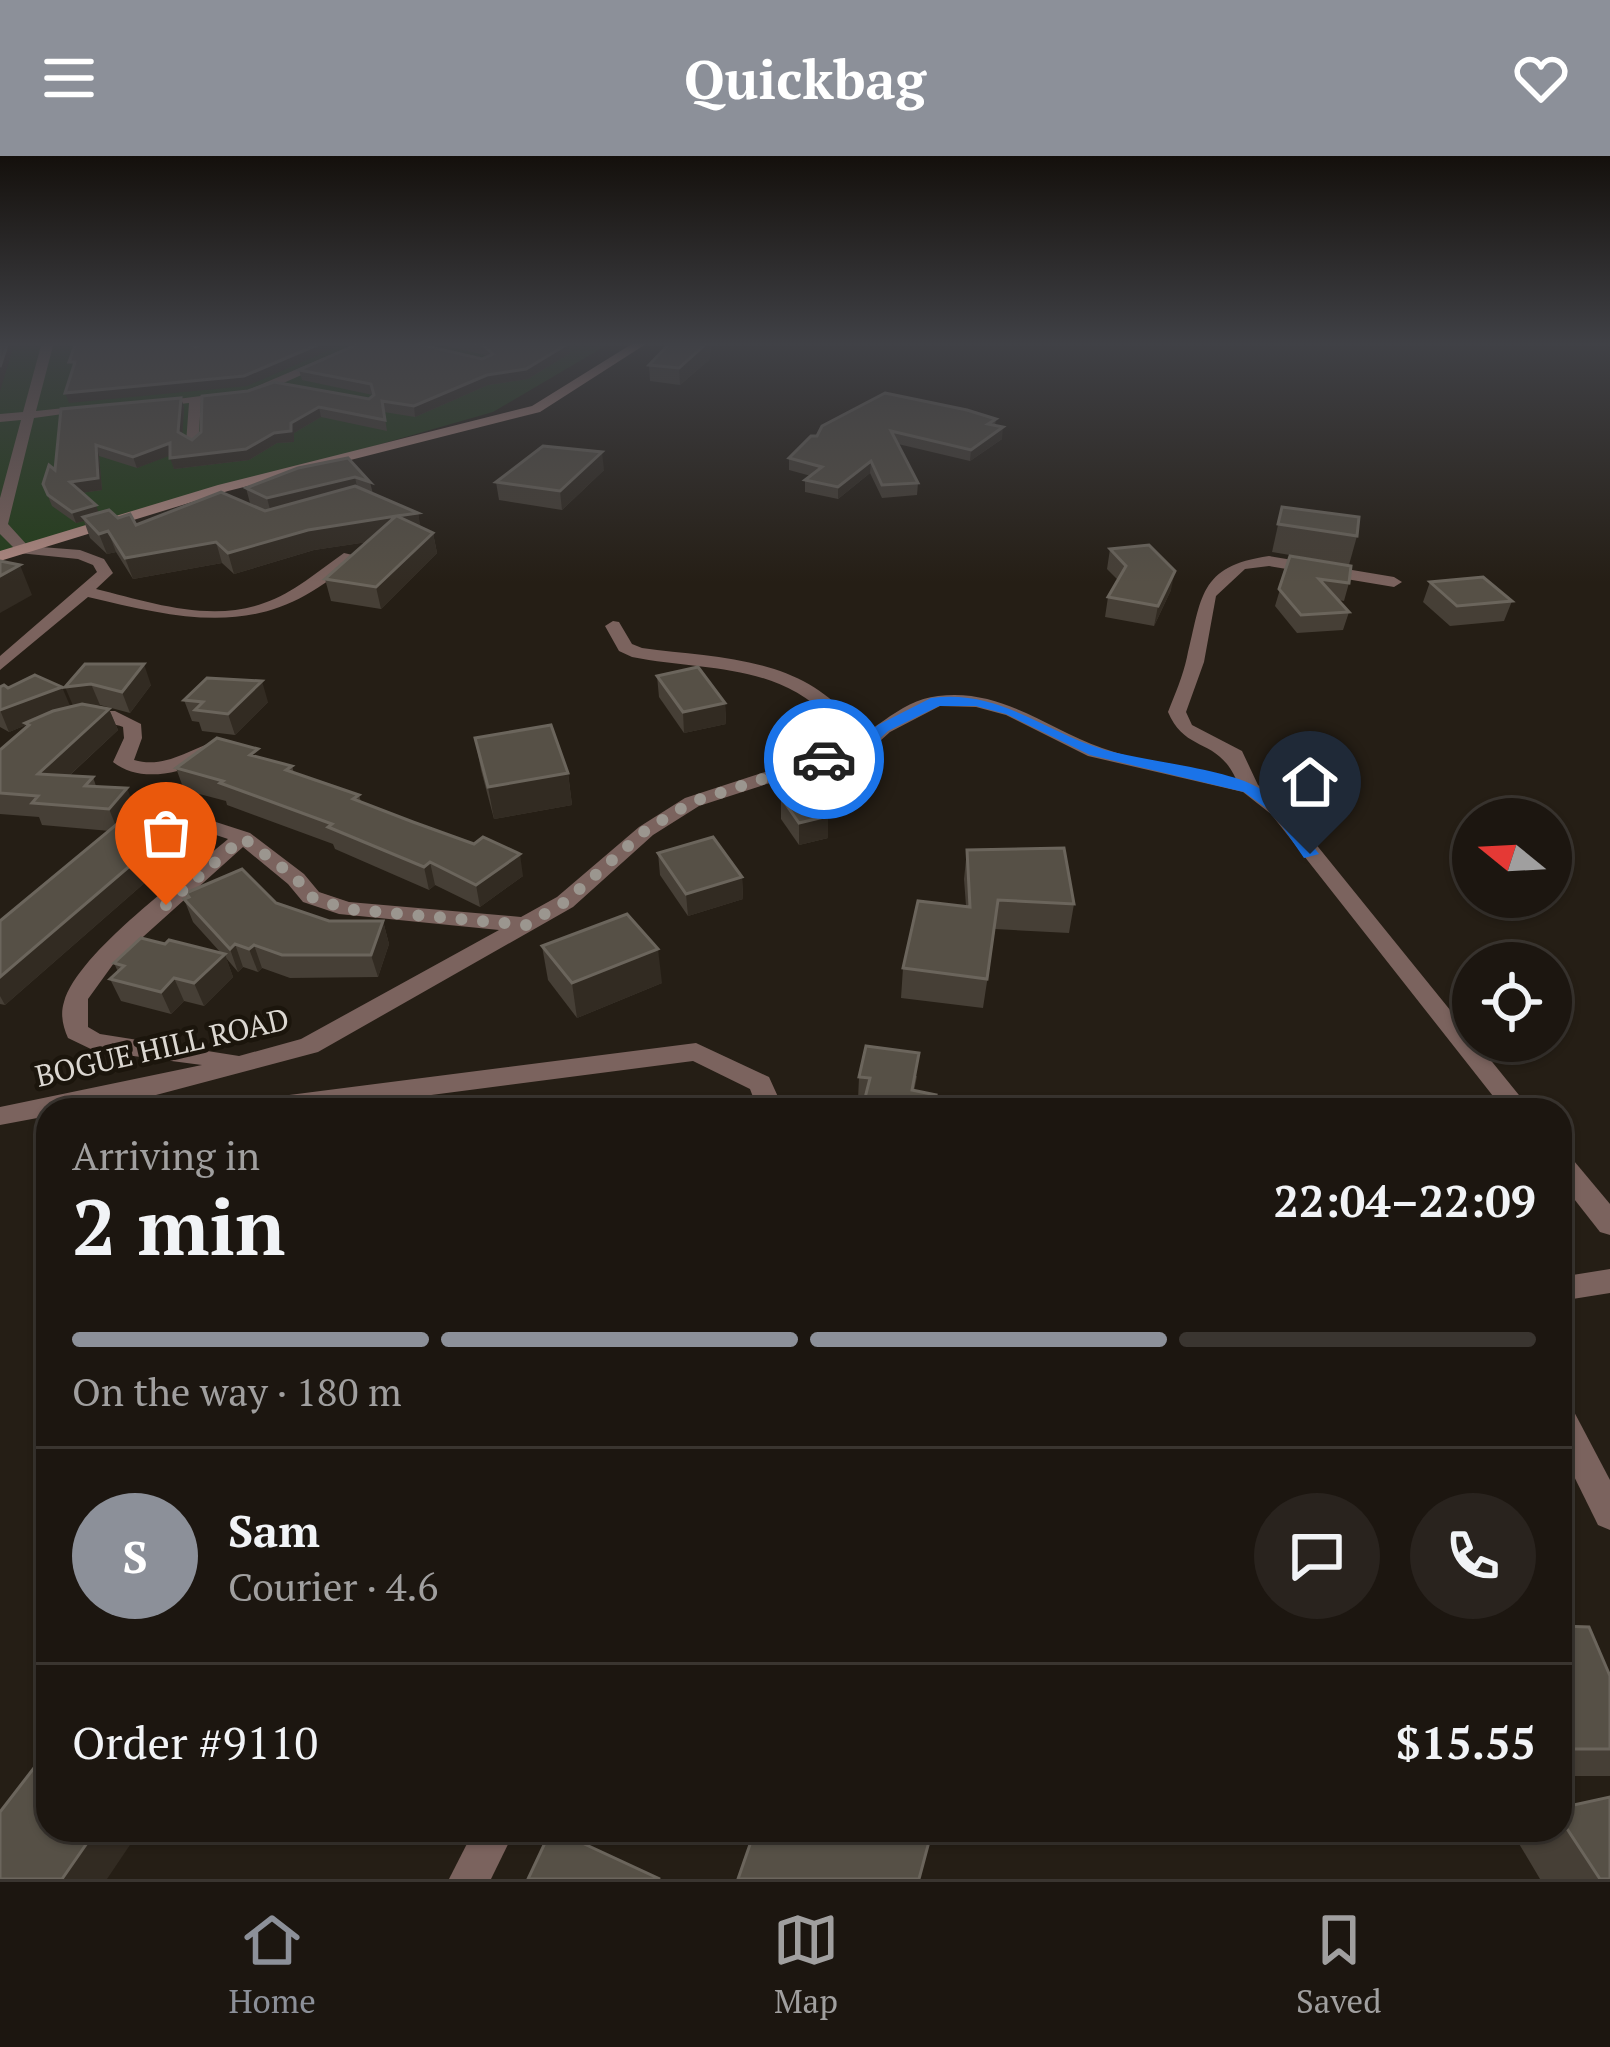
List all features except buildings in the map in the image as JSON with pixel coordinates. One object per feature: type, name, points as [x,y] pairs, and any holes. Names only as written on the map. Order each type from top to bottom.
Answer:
[{"type":"street","points":[[0,665],[105,573],[99,562],[80,554],[24,550],[0,525],[27,422]]},
{"type":"street","points":[[193,443],[194,422]]},
{"type":"street","points":[[0,556],[207,493],[483,422]]},
{"type":"street","points":[[207,493],[224,502]]},
{"type":"street","points":[[84,591],[203,618],[246,613],[292,597],[349,556]]},
{"type":"street","points":[[1394,582],[1269,561],[1240,565],[1208,595],[1195,662],[1177,712],[1184,728],[1235,755],[1250,788],[1278,810],[1508,1098]]},
{"type":"street","points":[[613,626],[625,647],[638,653],[790,678],[823,695],[839,717],[819,760]]},
{"type":"street","name":"BOGUE HILL ROAD","points":[[86,1098],[309,1046],[565,902],[646,830],[692,802],[862,747],[883,728],[937,701],[976,702],[1012,711],[1095,752],[1250,788]]},
{"type":"street","points":[[57,723],[88,715],[125,719],[134,730],[123,762],[130,767],[159,768],[218,746]]},
{"type":"street","points":[[181,817],[243,838],[296,878],[311,897],[346,909],[526,925]]},
{"type":"street","points":[[243,838],[99,967],[77,996],[74,1018],[76,1032],[95,1042],[249,1062]]},
{"type":"street","points":[[337,1098],[696,1052],[760,1083],[766,1098]]},
{"type":"street","name":"BOGUE HILL ROAD","points":[[0,1116],[36,1108]]},
{"type":"street","points":[[1572,1177],[1610,1224]]},
{"type":"street","points":[[1572,1287],[1610,1281]]},
{"type":"street","points":[[1572,1440],[1610,1514]]},
{"type":"street","points":[[469,1879],[489,1842]]},
{"type":"green space","points":[[0,422],[457,422],[0,553]]},
{"type":"way so far","points":[[166,905],[243,838],[296,878],[311,897],[346,909],[526,925],[565,902],[646,830],[692,802],[824,759]]},
{"type":"route","points":[[824,759],[862,747],[883,728],[937,701],[976,702],[1012,711],[1095,752],[1250,788],[1278,810],[1310,854]]}]
